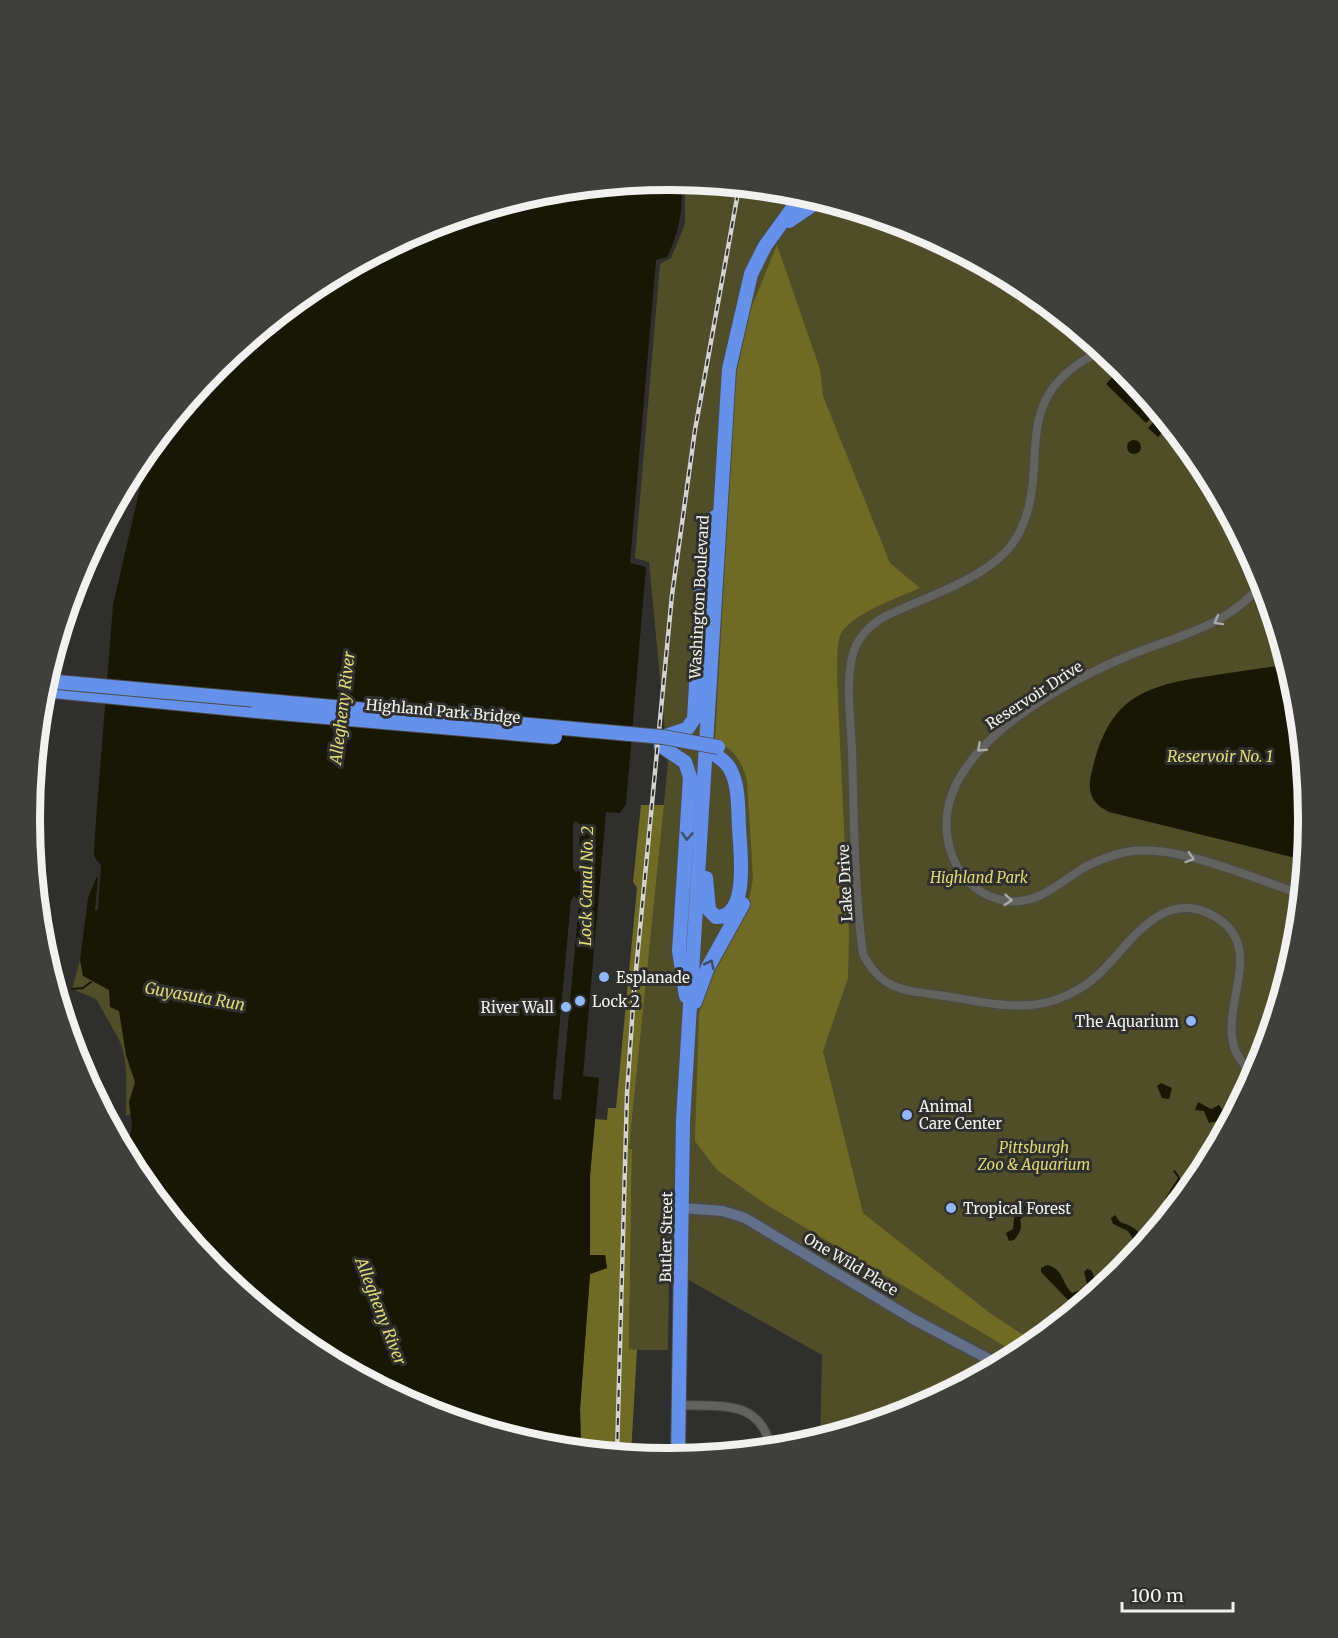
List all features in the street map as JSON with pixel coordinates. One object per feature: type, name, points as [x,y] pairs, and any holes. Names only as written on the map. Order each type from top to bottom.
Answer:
[{"type":"highway","name":"Washington Boulevard","points":[[689,1018],[714,750],[721,497],[729,378],[735,337],[751,274],[777,229],[796,204]]},
{"type":"highway","points":[[777,229],[810,207]]},
{"type":"highway","points":[[662,741],[687,729],[695,711],[704,551],[721,497]]},
{"type":"highway","name":"Highland Park Bridge","points":[[56,682],[662,741]]},
{"type":"highway","name":"Highland Park Bridge","points":[[54,691],[662,741]]},
{"type":"highway","points":[[662,741],[696,749],[714,750],[731,758],[742,780],[748,882],[741,910],[707,969],[689,1018]]},
{"type":"highway","points":[[662,741],[685,762],[690,777],[679,951],[689,1018]]},
{"type":"highway","points":[[714,750],[727,764],[735,782],[741,874],[734,906],[726,915],[718,917],[709,910],[706,899],[714,750]]},
{"type":"highway","name":"Butler Street","points":[[678,1448],[683,1127],[689,1018]]},
{"type":"main road","name":"One Wild Place","points":[[682,1208],[723,1211],[745,1218],[913,1319],[989,1359]]},
{"type":"street","name":"Lake Drive","points":[[1093,356],[1065,375],[1042,409],[1034,435],[1026,514],[1011,545],[992,562],[960,582],[873,624],[860,639],[853,653],[850,672],[851,735],[863,954],[873,972],[896,988],[1007,1005],[1043,1004],[1069,994],[1092,981],[1143,927],[1162,913],[1181,908],[1197,909],[1221,921],[1236,939],[1242,971],[1232,1013],[1232,1036],[1247,1066]]},
{"type":"street","name":"Reservoir Drive","points":[[1255,591],[1222,620],[1100,669],[1048,698],[992,738],[972,757],[955,784],[947,812],[948,839],[955,862],[965,878],[981,892],[1001,900],[1020,901],[1040,896],[1087,866],[1106,858],[1146,850],[1182,855],[1293,891]]},
{"type":"street","points":[[679,1405],[726,1407],[749,1413],[764,1427],[768,1439]]},
{"type":"green space","name":"Highland Park","points":[[685,191],[751,196],[832,212],[910,238],[947,255],[1018,296],[1083,346],[1142,405],[1168,436],[1192,470],[1233,541],[1250,578],[1276,656],[1292,737],[1298,819],[1296,860],[1292,901],[1276,982],[1250,1060],[1233,1097],[1192,1168],[1168,1202],[1113,1263],[1052,1318],[1018,1342],[947,1383],[910,1400],[820,1429],[822,1355],[669,1269],[668,1350],[629,1350],[632,1150],[629,1150],[668,763],[649,562],[635,558],[660,264],[671,258],[685,224]]},
{"type":"green space","points":[[80,960],[99,971],[139,1013],[136,1114],[126,1115],[126,1067],[119,1040],[96,999],[72,989]]},
{"type":"shaded area","points":[[777,245],[820,369],[823,396],[890,563],[920,588],[863,614],[845,628],[839,641],[837,679],[849,935],[848,978],[823,1051],[863,1213],[991,1314],[1026,1337],[1008,1348],[767,1205],[717,1170],[695,1141],[699,1015],[708,977],[750,896],[753,878],[747,781],[743,767],[736,756],[715,741],[735,379],[750,311]]},
{"type":"shaded area","points":[[641,805],[664,805],[629,1149],[632,1149],[629,1349],[637,1350],[631,1446],[581,1441],[580,1409],[590,1274],[607,1268],[605,1255],[590,1256],[590,1175],[595,1119],[607,1120],[608,1108],[616,1108],[637,888],[633,882]]},
{"type":"water","points":[[682,191],[681,211],[675,239],[667,257],[656,260],[630,563],[646,567],[626,804],[620,813],[606,812],[583,1076],[599,1078],[590,1175],[590,1255],[605,1255],[607,1268],[590,1274],[580,1409],[581,1441],[506,1426],[428,1400],[391,1383],[320,1342],[255,1292],[196,1233],[170,1202],[129,1140],[132,1125],[129,1102],[135,1082],[126,1055],[119,1011],[110,1007],[109,990],[83,976],[80,960],[88,898],[101,866],[94,856],[94,846],[113,605],[146,470],[196,405],[255,346],[286,320],[320,296],[391,255],[467,224],[506,212],[587,196]],"holes":[[[574,896],[579,902],[561,1100],[553,1099],[571,901]]]},
{"type":"water","points":[[1114,376],[1152,417],[1146,423],[1106,384]]},
{"type":"water","points":[[1155,420],[1164,431],[1158,437],[1148,428]]},
{"type":"water","points":[[1134,440],[1139,442],[1141,447],[1139,452],[1134,454],[1129,452],[1127,447],[1129,442]]},
{"type":"water","name":"Reservoir No. 1","points":[[1278,666],[1292,737],[1296,778],[1298,819],[1296,858],[1109,812],[1097,804],[1091,794],[1090,781],[1100,744],[1109,725],[1133,699],[1165,685]]},
{"type":"water","points":[[1161,1083],[1172,1088],[1169,1099],[1162,1098],[1157,1086]]},
{"type":"water","points":[[1198,1102],[1211,1109],[1219,1105],[1224,1113],[1220,1120],[1209,1123],[1204,1111],[1195,1110]]},
{"type":"water","points":[[1175,1170],[1182,1181],[1169,1201],[1165,1199],[1178,1178],[1173,1171]]},
{"type":"water","points":[[1026,1204],[1029,1209],[1020,1220],[1020,1231],[1014,1240],[1009,1241],[1006,1233],[1013,1229],[1014,1218]]},
{"type":"water","points":[[1115,1215],[1120,1222],[1133,1227],[1140,1235],[1134,1241],[1128,1231],[1113,1224],[1111,1218]]},
{"type":"water","points":[[1047,1265],[1056,1269],[1072,1293],[1085,1289],[1087,1284],[1084,1272],[1087,1269],[1091,1270],[1095,1280],[1073,1300],[1067,1299],[1041,1272],[1041,1268]]},
{"type":"pier","points":[[575,821],[580,824],[579,869],[576,872],[573,869],[573,825]]},
{"type":"pier","points":[[91,856],[101,866],[98,910],[95,910],[98,877],[95,877],[98,867]]},
{"type":"pier","name":"River Wall","points":[[574,896],[579,902],[561,1100],[553,1099],[571,901]],"holes":[[[575,900],[559,1097],[557,1097]]]},
{"type":"waterway","name":"Guyasuta Run","points":[[72,989],[83,988],[91,982]]},
{"type":"railway","points":[[617,1445],[627,1094],[634,991],[672,595],[695,430],[738,195]]},
{"type":"place","name":"Esplanade","points":[[604,977]]},
{"type":"place","name":"Lock 2","points":[[580,1001]]},
{"type":"place","name":"River Wall","points":[[566,1007]]},
{"type":"place","name":"The Aquarium","points":[[1191,1021]]},
{"type":"place","name":"Animal Care Center","points":[[907,1115]]},
{"type":"place","name":"Tropical Forest","points":[[951,1208]]},
{"type":"water label","name":"Allegheny River","points":[[342,708]]},
{"type":"water label","name":"Lock Canal No. 2","points":[[586,886]]},
{"type":"water label","name":"Allegheny River","points":[[381,1311]]},
{"type":"park label","name":"Pittsburgh Zoo & Aquarium","points":[[1034,1156]]}]
